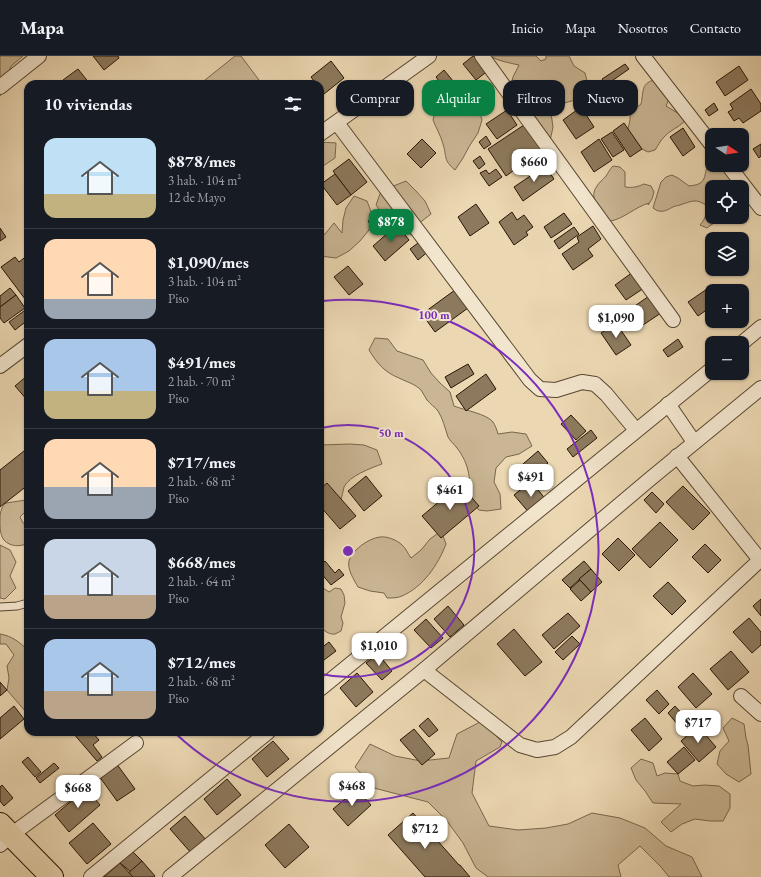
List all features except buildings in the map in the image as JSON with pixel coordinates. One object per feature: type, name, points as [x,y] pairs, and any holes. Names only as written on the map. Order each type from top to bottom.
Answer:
[{"type":"main road","points":[[4,835],[52,877]]},
{"type":"street","points":[[0,87],[39,56]]},
{"type":"street","points":[[324,131],[429,56]]},
{"type":"street","points":[[482,56],[673,320]]},
{"type":"street","points":[[643,56],[705,136]]},
{"type":"street","points":[[337,122],[530,380],[540,389],[556,390],[582,382],[595,384],[606,394],[636,430]]},
{"type":"street","points":[[733,172],[761,208]]},
{"type":"street","points":[[749,337],[761,327]]},
{"type":"street","points":[[0,366],[24,348]]},
{"type":"street","points":[[324,686],[705,375]]},
{"type":"street","points":[[170,877],[424,670],[677,456],[761,388]]},
{"type":"street","points":[[668,404],[694,442]]},
{"type":"street","points":[[424,670],[520,745],[537,750],[554,747],[572,737],[761,559],[677,456]]},
{"type":"street","points":[[741,696],[761,714]]},
{"type":"street","points":[[91,877],[263,736]]},
{"type":"street","points":[[4,835],[136,743]]},
{"type":"lane","points":[[0,607],[24,604]]},
{"type":"shaded area","points":[[0,56],[23,56],[11,66],[0,96]]},
{"type":"shaded area","points":[[235,56],[241,56],[259,80],[205,80]]},
{"type":"shaded area","points":[[490,56],[536,56],[541,61],[546,59],[546,56],[569,56],[574,66],[585,73],[587,80],[573,80],[573,101],[565,103],[565,80],[512,80],[519,65]]},
{"type":"shaded area","points":[[657,79],[669,99],[666,106],[681,115],[685,121],[666,135],[655,150],[648,152],[642,149],[627,133],[630,116],[638,116],[638,106],[641,104],[645,85]]},
{"type":"shaded area","points":[[434,116],[481,116],[482,120],[478,133],[455,170],[447,161],[442,141],[433,120]]},
{"type":"shaded area","points":[[530,116],[551,116],[553,127],[550,141]]},
{"type":"shaded area","points":[[324,142],[336,143],[335,158],[324,165]]},
{"type":"shaded area","points":[[613,166],[620,167],[625,172],[625,187],[635,187],[644,184],[651,186],[654,192],[652,199],[648,205],[649,203],[616,220],[611,221],[597,205],[594,191]]},
{"type":"shaded area","points":[[706,172],[730,173],[730,180],[705,180],[705,205],[697,201],[691,201],[662,211],[658,211],[653,208],[661,182],[666,177],[672,175],[689,186],[701,183]]},
{"type":"shaded area","points":[[406,181],[425,201],[431,214],[418,224],[411,235],[404,230],[397,218],[384,216],[376,205],[381,191]]},
{"type":"shaded area","points":[[354,196],[367,201],[372,214],[369,230],[349,251],[336,258],[324,256],[324,234],[334,223],[342,233],[346,208]]},
{"type":"shaded area","points":[[705,216],[705,224],[712,224],[707,228],[700,225]]},
{"type":"shaded area","points":[[375,338],[388,339],[397,351],[423,360],[431,373],[450,392],[454,406],[481,414],[490,419],[493,422],[498,434],[512,432],[526,434],[532,446],[519,454],[506,457],[496,468],[494,482],[500,494],[501,509],[487,511],[479,510],[469,501],[470,480],[465,461],[448,437],[443,420],[438,411],[428,401],[419,388],[389,373],[378,363],[369,350]]},
{"type":"shaded area","points":[[324,445],[364,445],[377,450],[382,464],[350,479],[344,487],[341,500],[324,493]]},
{"type":"shaded area","points":[[24,501],[24,513],[20,517],[24,523],[24,544],[19,546],[9,544],[2,536],[0,531],[0,516],[6,503]]},
{"type":"shaded area","points":[[441,531],[446,544],[439,560],[423,581],[410,592],[399,597],[387,598],[384,593],[358,587],[351,574],[349,561],[357,549],[362,545],[376,538],[389,538],[403,546],[411,558],[421,550],[430,539]]},
{"type":"shaded area","points":[[0,545],[10,550],[16,562],[10,576],[16,588],[5,599],[0,598]]},
{"type":"shaded area","points":[[335,588],[341,589],[344,595],[345,603],[341,617],[343,623],[341,631],[335,634],[324,631],[324,589],[329,592]]},
{"type":"shaded area","points":[[0,634],[8,636],[24,646],[24,710],[7,690],[9,678],[7,666],[14,655],[6,644],[0,644]]},
{"type":"shaded area","points":[[732,718],[744,724],[748,745],[751,774],[739,782],[726,774],[717,764],[720,751],[729,741],[723,728]]},
{"type":"shaded area","points":[[482,721],[502,742],[500,747],[476,761],[472,793],[489,826],[518,830],[546,828],[568,824],[592,813],[620,818],[645,828],[666,846],[692,857],[702,877],[669,877],[640,846],[618,865],[621,877],[488,877],[476,868],[463,843],[447,821],[428,802],[374,788],[355,767],[370,744],[395,756],[421,761],[449,758],[457,734]]},
{"type":"shaded area","points":[[641,759],[653,763],[657,776],[665,773],[678,774],[680,781],[693,786],[719,786],[730,794],[730,808],[723,821],[695,819],[682,824],[671,832],[661,822],[681,804],[653,803],[636,780],[631,768]]}]
